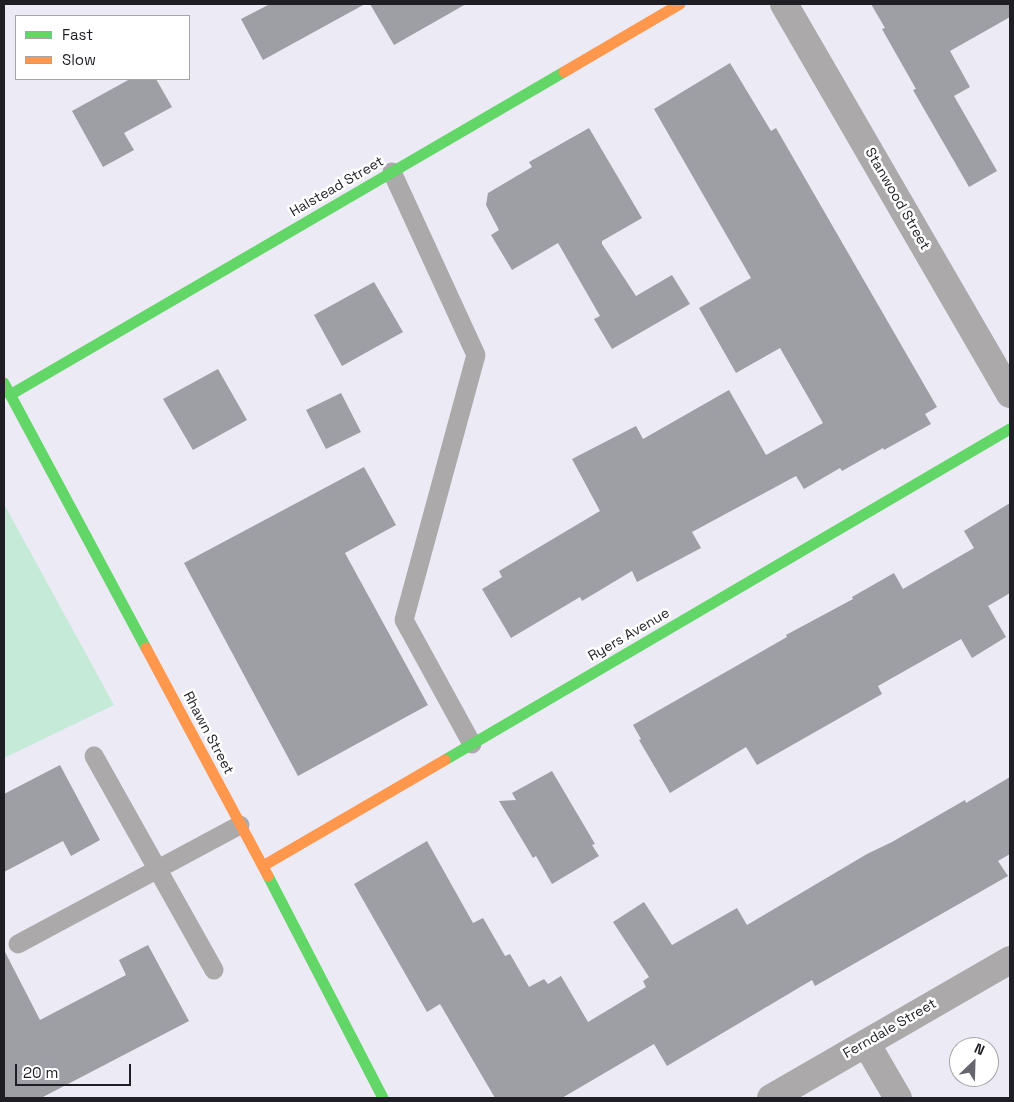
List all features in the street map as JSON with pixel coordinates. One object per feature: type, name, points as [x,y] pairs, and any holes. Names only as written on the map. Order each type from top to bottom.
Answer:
[{"type":"street","name":"Halstead Street","points":[[10,395],[680,4]]},
{"type":"street","name":"Stanwood Street","points":[[784,4],[1010,394]]},
{"type":"street","name":"Rhawn Street","points":[[4,383],[263,866],[383,1098]]},
{"type":"street","name":"Ryers Avenue","points":[[263,866],[1010,429]]},
{"type":"street","name":"Ferndale Street","points":[[770,1098],[1010,960]]},
{"type":"street","points":[[866,1043],[898,1098]]},
{"type":"lane","points":[[392,172],[476,355],[404,620],[472,744]]},
{"type":"lane","points":[[94,756],[214,970]]},
{"type":"lane","points":[[18,944],[240,825]]},
{"type":"green space","points":[[4,504],[114,705],[4,758]]},
{"type":"building","points":[[270,4],[365,4],[263,60],[241,19]]},
{"type":"building","points":[[370,4],[466,4],[394,45]]},
{"type":"building","points":[[871,4],[1010,4],[1010,17],[950,51],[970,87],[954,96],[997,171],[969,187],[913,90],[916,89],[882,29],[885,28]]},
{"type":"building","points":[[730,63],[771,131],[776,128],[937,407],[925,414],[931,424],[842,471],[840,468],[804,489],[796,476],[692,532],[701,548],[637,582],[632,571],[582,601],[580,597],[511,638],[482,589],[502,577],[499,571],[600,511],[572,459],[636,426],[643,439],[729,390],[766,455],[823,423],[780,348],[736,373],[699,308],[751,278],[654,109]]},
{"type":"building","points":[[128,80],[157,80],[172,107],[124,133],[134,150],[103,167],[72,111]]},
{"type":"building","points":[[589,128],[642,218],[602,241],[602,244],[636,296],[672,275],[690,304],[612,349],[594,319],[600,316],[558,243],[512,270],[491,235],[499,230],[486,205],[488,193],[532,167],[529,162]]},
{"type":"building","points":[[374,282],[403,332],[342,366],[314,315]]},
{"type":"building","points":[[218,369],[247,420],[193,450],[163,399]]},
{"type":"building","points":[[341,393],[361,432],[326,449],[306,410]]},
{"type":"building","points":[[364,467],[396,525],[345,553],[428,705],[298,776],[184,563]]},
{"type":"building","points":[[1010,503],[1010,593],[988,606],[1006,637],[972,658],[961,639],[878,686],[882,694],[757,765],[746,747],[670,793],[639,740],[641,739],[633,725],[787,637],[786,635],[853,599],[852,597],[894,573],[903,589],[974,548],[964,531]]},
{"type":"building","points":[[60,765],[100,840],[71,856],[63,841],[4,872],[4,794]]},
{"type":"building","points":[[552,771],[595,844],[592,845],[599,856],[552,884],[536,856],[533,858],[499,801],[516,800],[512,793]]},
{"type":"building","points":[[1010,777],[1010,854],[998,861],[1008,876],[815,986],[812,980],[667,1066],[654,1044],[562,1098],[495,1098],[440,1004],[427,1012],[354,884],[427,841],[473,923],[483,918],[505,956],[510,954],[529,987],[544,979],[548,984],[561,976],[588,1022],[646,987],[643,981],[649,977],[613,922],[644,902],[672,945],[737,908],[747,925],[867,854],[892,842],[965,800],[966,803]]},
{"type":"building","points":[[148,945],[189,1021],[41,1098],[4,1098],[4,950],[40,1020],[126,975],[119,960]]},
{"type":"traffic: fast","points":[[10,395],[564,72]]},
{"type":"traffic: fast","points":[[4,383],[146,648]]},
{"type":"traffic: fast","points":[[445,760],[1010,429]]},
{"type":"traffic: fast","points":[[268,876],[383,1098]]},
{"type":"traffic: slow","points":[[564,72],[680,4]]},
{"type":"traffic: slow","points":[[146,648],[268,876]]},
{"type":"traffic: slow","points":[[263,866],[445,760]]}]
